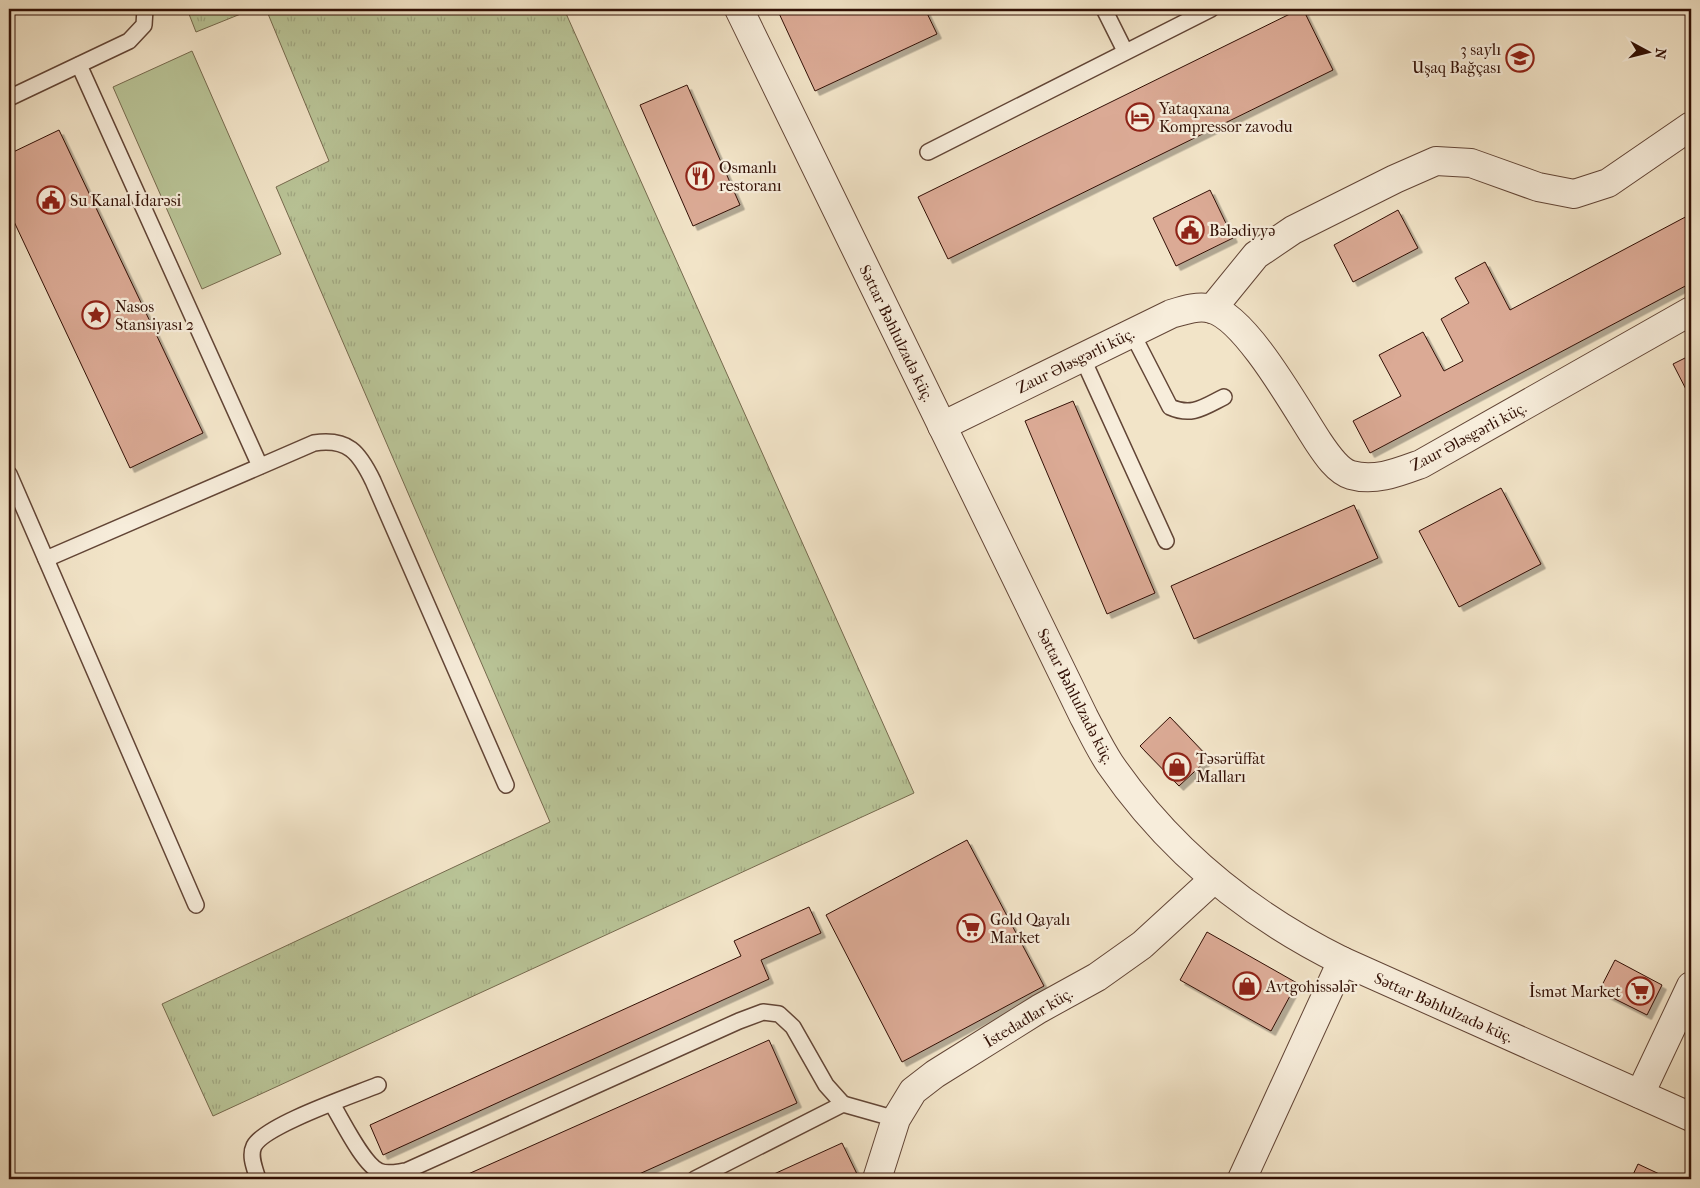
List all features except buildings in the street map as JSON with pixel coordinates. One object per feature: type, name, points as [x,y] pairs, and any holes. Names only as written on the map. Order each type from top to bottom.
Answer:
[{"type":"street","name":"Səttar Bəhlulzadə küç.","points":[[739,9],[1084,717],[1109,763],[1151,816],[1214,879],[1262,916],[1296,939],[1691,1117]]},
{"type":"street","points":[[1212,309],[1256,255],[1293,230],[1394,179],[1436,162],[1471,163],[1538,187],[1574,194],[1608,183],[1691,126]]},
{"type":"street","name":"Zaur Ələsgərli küç.","points":[[942,426],[1171,314],[1198,307],[1212,309],[1233,320],[1255,347],[1328,456],[1349,475],[1372,478],[1421,464],[1691,311]]},
{"type":"street","name":"İstedadlar küç.","points":[[878,1179],[896,1118],[913,1090],[934,1074],[1023,1019],[1097,977],[1142,946],[1214,879]]},
{"type":"street","points":[[1242,1179],[1342,961]]},
{"type":"street","points":[[1640,1094],[1691,986]]},
{"type":"lane","points":[[9,98],[129,41],[144,25],[145,9]]},
{"type":"lane","points":[[1104,9],[1125,51]]},
{"type":"lane","points":[[928,152],[1211,9]]},
{"type":"lane","points":[[80,65],[260,466]]},
{"type":"lane","points":[[1132,333],[1170,407],[1182,412],[1194,411],[1224,397]]},
{"type":"lane","points":[[1082,357],[1166,541]]},
{"type":"lane","points":[[46,559],[314,443],[331,440],[350,448],[363,460],[506,784]]},
{"type":"lane","points":[[9,474],[196,905]]},
{"type":"lane","points":[[332,1104],[369,1164],[379,1172],[390,1173],[406,1170],[763,1012],[779,1014],[793,1027],[826,1086],[844,1104],[896,1118]]},
{"type":"lane","points":[[258,1179],[252,1160],[254,1146],[262,1136],[279,1126],[378,1085]]},
{"type":"lane","points":[[695,1179],[844,1104]]},
{"type":"green space","points":[[187,9],[253,9],[196,32]]},
{"type":"green space","points":[[266,9],[564,9],[914,793],[213,1116],[162,1004],[550,822],[276,187],[329,161]]},
{"type":"green space","points":[[192,51],[281,254],[202,289],[113,87]]},
{"type":"place","name":"3 saylı Uşaq Bağçası","points":[[1520,58]]},
{"type":"place","name":"Yataqxana Kompressor zavodu","points":[[1140,117]]},
{"type":"place","name":"Osmanlı restoranı","points":[[700,176]]},
{"type":"place","name":"Su Kanal İdarəsi","points":[[51,200]]},
{"type":"place","name":"Bələdiyyə","points":[[1190,230]]},
{"type":"place","name":"Nasos Stansiyası 2","points":[[96,315]]},
{"type":"place","name":"Təsərüffat Malları","points":[[1177,767]]},
{"type":"place","name":"Gold Qayalı Market","points":[[971,928]]},
{"type":"place","name":"Avtgohissələr","points":[[1247,986]]},
{"type":"place","name":"İsmət Market","points":[[1640,991]]}]
